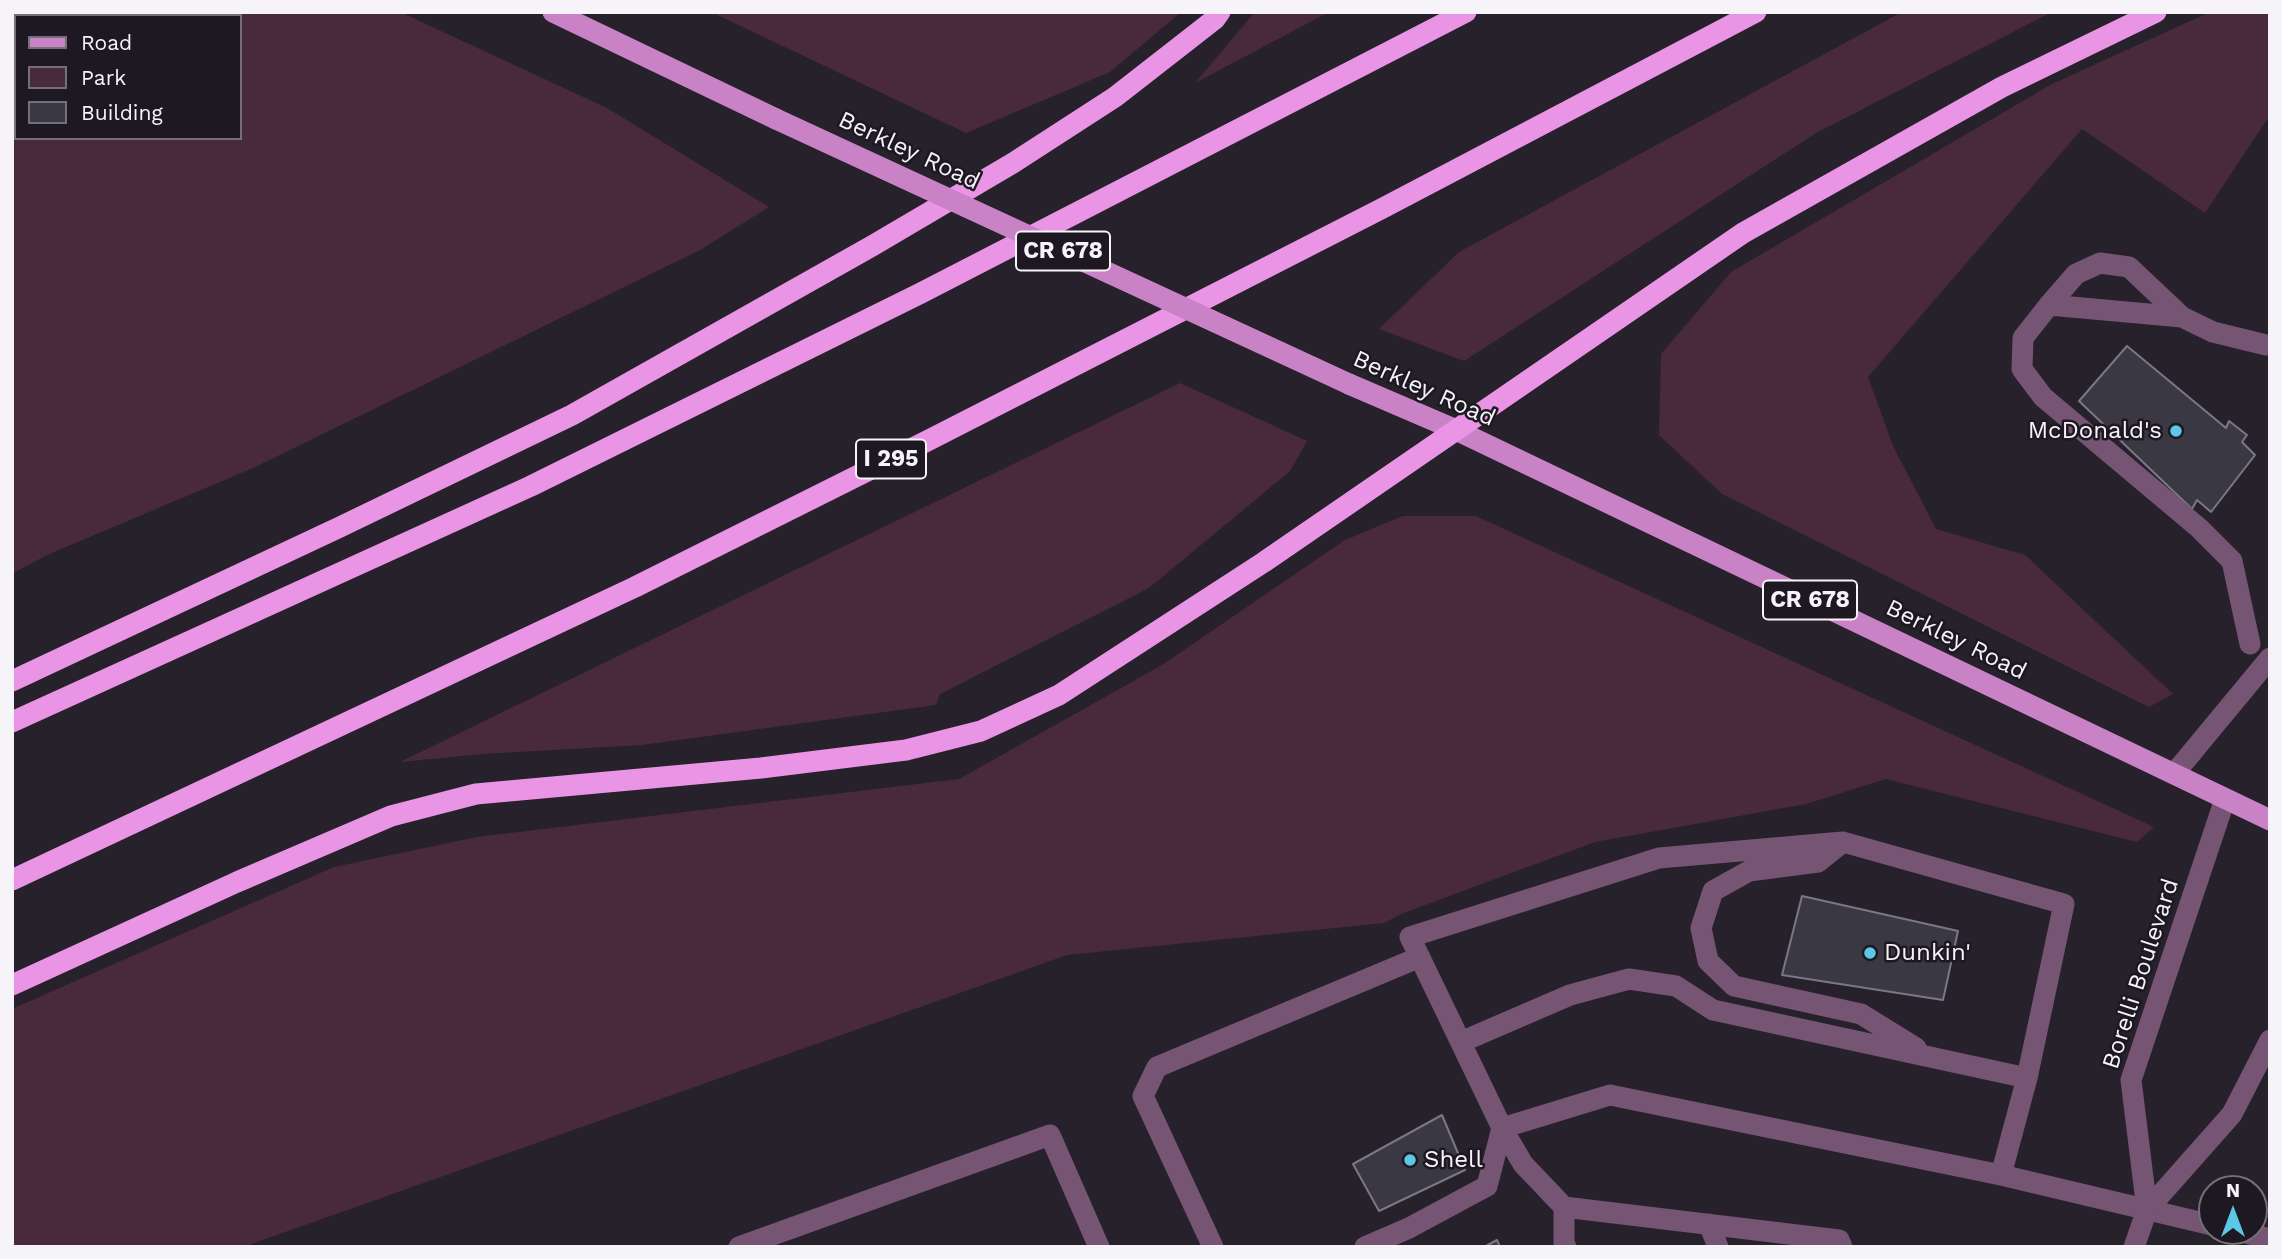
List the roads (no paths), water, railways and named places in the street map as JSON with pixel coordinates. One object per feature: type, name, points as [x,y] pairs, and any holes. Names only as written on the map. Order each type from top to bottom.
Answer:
[{"type":"highway","points":[[12,681],[340,527],[584,408],[872,246],[1013,163],[1115,97],[1215,19],[1220,12]]},
{"type":"highway","points":[[12,722],[531,486],[921,293],[1466,12]]},
{"type":"highway","name":"I 295","points":[[12,880],[660,575],[1335,233],[1756,12]]},
{"type":"highway","points":[[12,985],[237,882],[391,816],[475,794],[761,768],[893,752],[981,731],[1059,695],[1264,562],[1742,233],[2002,87],[2156,12]]},
{"type":"main road","name":"Berkley Road","points":[[553,12],[776,119],[1349,384],[1456,430],[2270,820]]},
{"type":"street","points":[[2250,644],[2232,561],[2199,528],[2043,397],[2022,369],[2023,338],[2076,274],[2100,264],[2129,267],[2182,317],[2213,332],[2266,345]]},
{"type":"street","points":[[2049,305],[2182,317]]},
{"type":"street","points":[[2174,774],[2270,658]]},
{"type":"street","name":"Borelli Boulevard","points":[[2147,1210],[2131,1080],[2225,799]]},
{"type":"street","points":[[1843,1247],[1839,1240],[1564,1207],[1523,1164],[1502,1128],[1410,937],[1659,858],[1843,842],[2064,904],[2027,1078],[2001,1175]]},
{"type":"street","points":[[1843,842],[1818,862],[1749,872],[1713,891],[1701,928],[1708,961],[1734,986],[1861,1014],[1931,1057]]},
{"type":"street","points":[[1213,1247],[1143,1097],[1157,1067],[1420,957]]},
{"type":"street","points":[[1461,1042],[1570,995],[1629,979],[1676,986],[1713,1010],[2027,1078]]},
{"type":"street","name":"Borelli Boulevard","points":[[2134,1247],[2147,1210],[2232,1114],[2270,1040]]},
{"type":"street","points":[[1502,1128],[1610,1095],[2001,1175],[2198,1222]]},
{"type":"street","points":[[1365,1247],[1409,1228],[1487,1186],[1502,1128]]},
{"type":"street","points":[[739,1247],[1050,1135],[1099,1247]]},
{"type":"street","points":[[1564,1207],[1566,1247]]},
{"type":"street","points":[[1709,1224],[1718,1247]]},
{"type":"place","name":"McDonald's","points":[[2176,431]]},
{"type":"place","name":"Dunkin'","points":[[1870,953]]},
{"type":"place","name":"Shell","points":[[1410,1160]]}]
